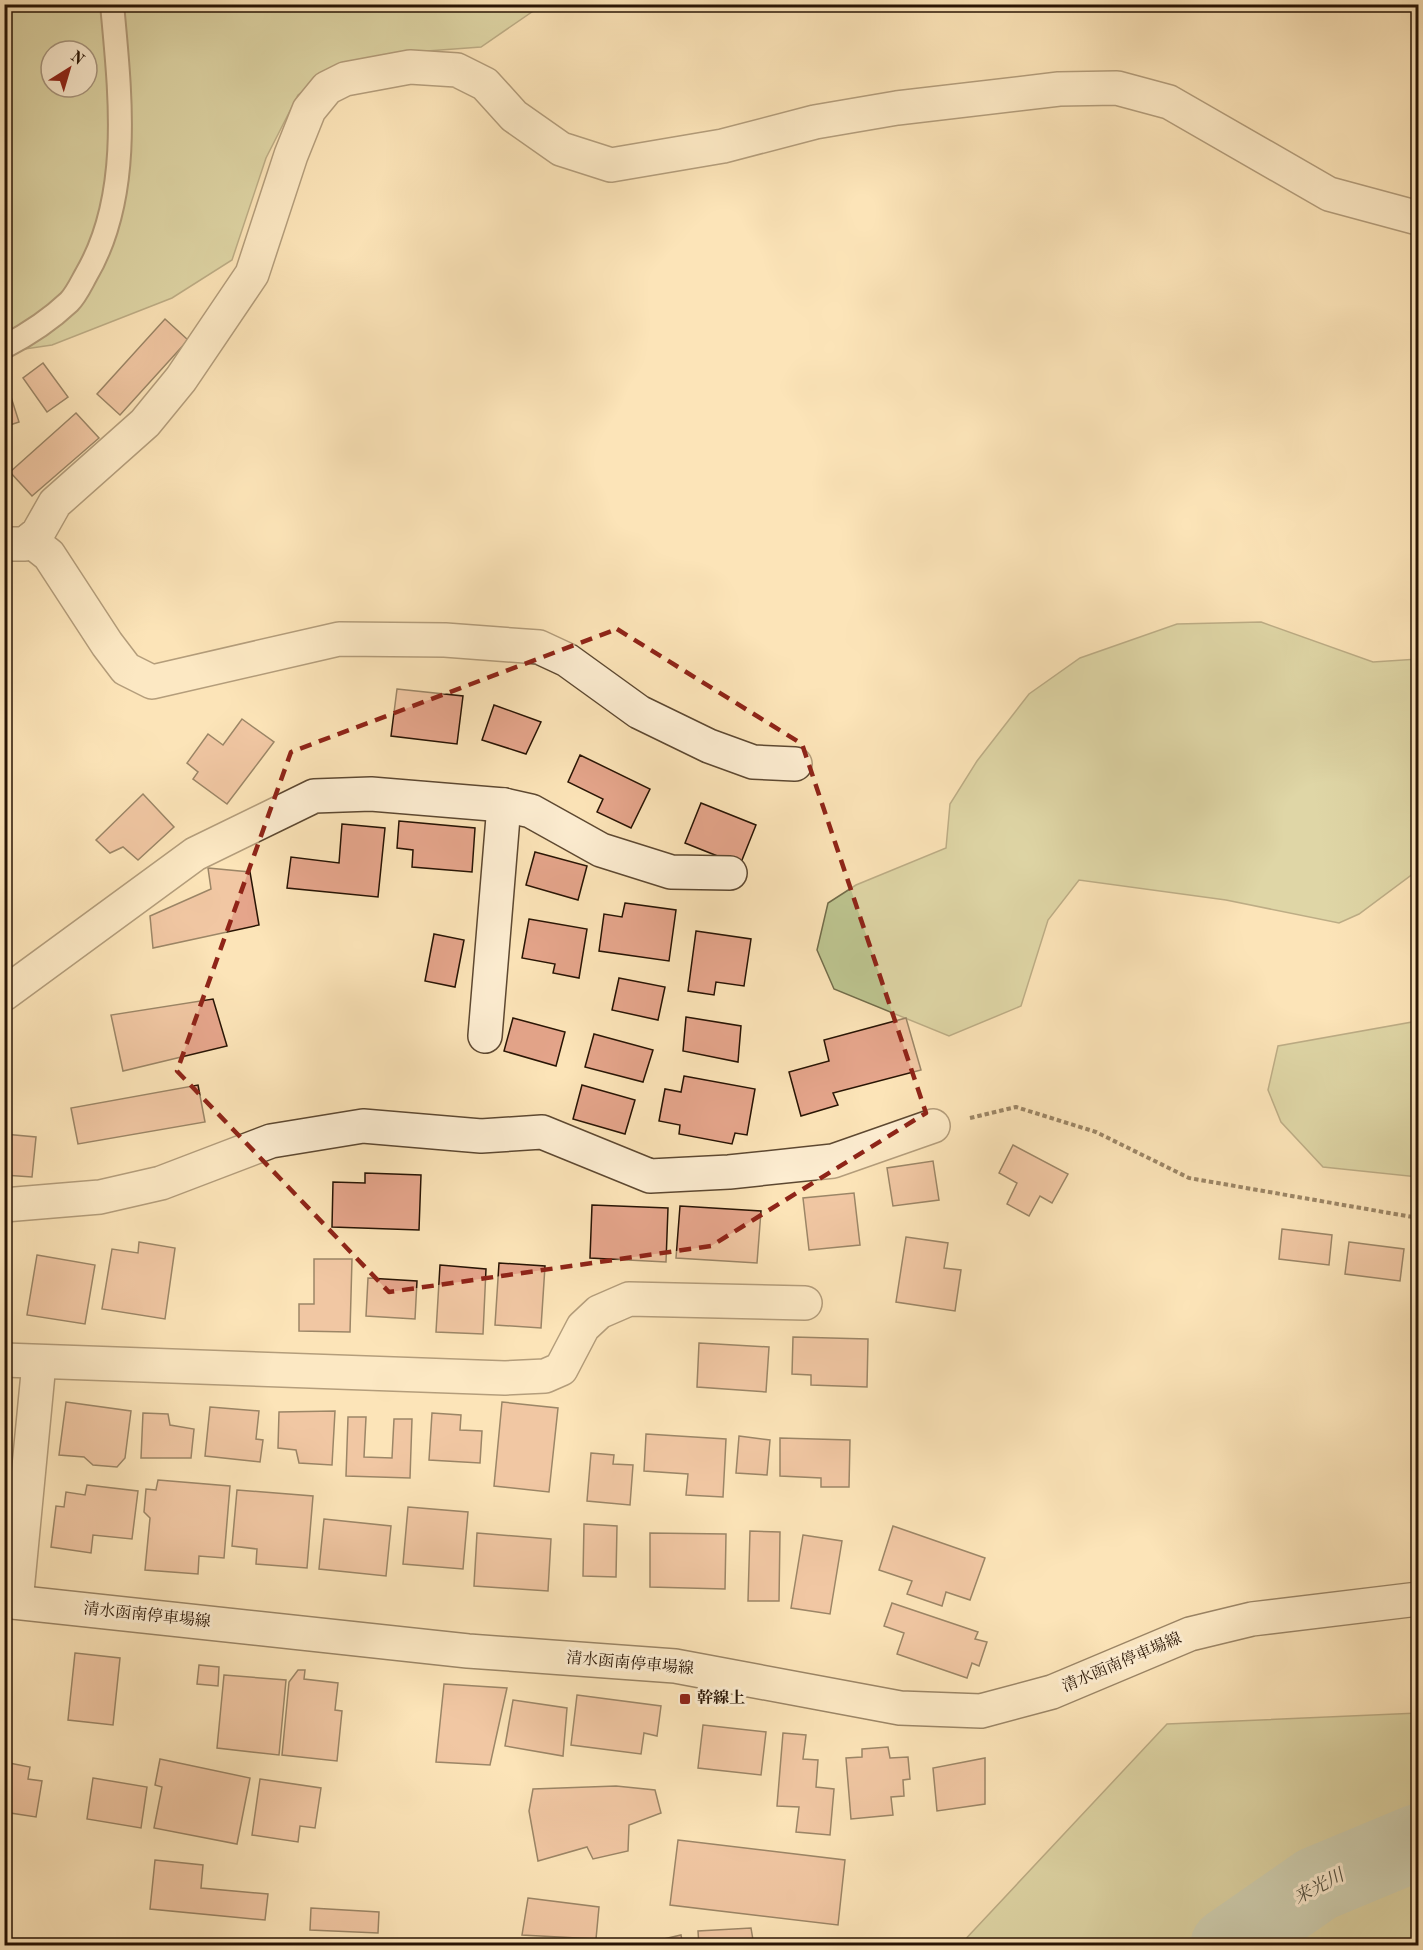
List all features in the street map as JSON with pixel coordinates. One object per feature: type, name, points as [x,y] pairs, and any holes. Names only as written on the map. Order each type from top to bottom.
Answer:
[{"type":"street","points":[[17,542],[38,533],[55,503],[145,423],[181,379],[252,274],[291,155],[309,110],[327,88],[345,79],[410,67],[457,70],[485,84],[514,116],[561,149],[611,165],[723,146],[815,122],[897,108],[1059,89],[1117,88],[1169,102],[1329,194],[1419,218]]},
{"type":"street","points":[[17,542],[49,555],[126,669],[152,682],[339,639],[445,640],[539,647],[567,660],[639,712],[709,746],[753,762],[795,764]]},
{"type":"street","points":[[4,994],[195,854],[314,796],[371,794],[504,805],[531,811],[601,850],[670,872],[730,873]]},
{"type":"street","points":[[485,1036],[504,805]]},
{"type":"street","points":[[4,1205],[111,1195],[161,1183],[271,1141],[363,1126],[481,1136],[542,1132],[650,1176],[729,1172],[833,1161],[933,1126]]},
{"type":"street","points":[[4,1359],[39,1363],[136,1362],[505,1377],[545,1376],[561,1369],[583,1327],[599,1312],[629,1299],[805,1303]]},
{"type":"street","points":[[10,1601],[39,1363]]},
{"type":"street","name":"清水函南停車場線","points":[[10,1601],[468,1651],[675,1666],[900,1708],[981,1711],[1052,1692],[1190,1634],[1252,1619],[1419,1599]]},
{"type":"lane","points":[[4,347],[26,335],[70,301],[97,256],[115,189],[119,125],[112,4]]},
{"type":"path","points":[[933,1126],[1016,1107],[1096,1132],[1189,1178],[1419,1218]]},
{"type":"highlighted area","points":[[617,629],[802,744],[926,1113],[711,1246],[389,1292],[177,1071],[291,752]]},
{"type":"green space","points":[[4,5],[542,5],[481,47],[400,53],[333,70],[298,95],[266,158],[232,260],[172,298],[52,345],[5,352]]},
{"type":"green space","points":[[1261,622],[1373,662],[1418,659],[1418,870],[1359,914],[1339,923],[1226,900],[1079,880],[1048,920],[1021,1006],[949,1036],[834,989],[817,950],[828,903],[856,885],[946,848],[950,804],[977,761],[1029,694],[1080,658],[1177,624]]},
{"type":"green space","points":[[1418,1021],[1418,1177],[1323,1167],[1281,1122],[1268,1090],[1278,1046]]},
{"type":"green space","points":[[1418,1713],[1418,1945],[960,1945],[1167,1724]]},
{"type":"building","points":[[165,319],[188,340],[120,415],[97,394]]},
{"type":"building","points":[[43,363],[68,397],[47,412],[23,378]]},
{"type":"building","points":[[4,375],[19,422],[4,427]]},
{"type":"building","points":[[76,413],[99,438],[32,496],[10,472]]},
{"type":"building","points":[[397,689],[463,696],[457,744],[391,736]]},
{"type":"building","points":[[494,705],[541,722],[526,754],[482,740]]},
{"type":"building","points":[[242,719],[274,742],[227,804],[193,779],[198,772],[187,763],[208,734],[223,745]]},
{"type":"building","points":[[580,755],[650,789],[631,828],[597,812],[603,799],[568,782]]},
{"type":"building","points":[[143,794],[174,827],[138,860],[123,847],[110,853],[96,840]]},
{"type":"building","points":[[701,803],[756,825],[740,865],[685,843]]},
{"type":"building","points":[[399,821],[475,828],[472,872],[412,867],[413,850],[397,848]]},
{"type":"building","points":[[342,824],[385,828],[378,897],[287,888],[291,857],[339,863]]},
{"type":"building","points":[[535,852],[587,866],[578,900],[526,885]]},
{"type":"building","points":[[208,868],[250,872],[259,925],[153,948],[150,916],[211,889]]},
{"type":"building","points":[[625,903],[676,910],[669,961],[599,951],[604,914],[622,917]]},
{"type":"building","points":[[529,919],[587,929],[579,978],[553,973],[555,964],[522,958]]},
{"type":"building","points":[[696,931],[751,939],[744,986],[716,982],[714,995],[688,991]]},
{"type":"building","points":[[434,934],[464,940],[455,987],[425,981]]},
{"type":"building","points":[[619,978],[665,987],[658,1020],[612,1010]]},
{"type":"building","points":[[213,999],[227,1046],[123,1071],[111,1015]]},
{"type":"building","points":[[686,1017],[741,1026],[738,1062],[683,1051]]},
{"type":"building","points":[[513,1018],[565,1032],[556,1066],[504,1051]]},
{"type":"building","points":[[906,1018],[921,1070],[833,1093],[838,1105],[801,1116],[789,1072],[829,1061],[824,1040]]},
{"type":"building","points":[[594,1034],[653,1050],[643,1082],[585,1067]]},
{"type":"building","points":[[684,1076],[755,1089],[747,1135],[735,1133],[732,1144],[679,1134],[680,1125],[659,1121],[665,1089],[681,1092]]},
{"type":"building","points":[[198,1085],[205,1122],[78,1144],[71,1108]]},
{"type":"building","points":[[582,1085],[635,1100],[625,1134],[573,1119]]},
{"type":"building","points":[[4,1134],[36,1137],[32,1177],[4,1175]]},
{"type":"building","points":[[1013,1145],[1068,1174],[1052,1203],[1040,1196],[1029,1216],[1007,1204],[1017,1183],[999,1173]]},
{"type":"building","points":[[933,1161],[939,1200],[893,1206],[887,1168]]},
{"type":"building","points":[[365,1173],[421,1175],[419,1230],[332,1227],[333,1182],[365,1183]]},
{"type":"building","points":[[854,1193],[860,1245],[809,1250],[803,1198]]},
{"type":"building","points":[[592,1205],[668,1208],[666,1262],[590,1258]]},
{"type":"building","points":[[680,1206],[761,1211],[757,1263],[676,1258]]},
{"type":"building","points":[[1282,1229],[1332,1235],[1329,1265],[1279,1259]]},
{"type":"building","points":[[906,1237],[948,1243],[944,1268],[961,1270],[955,1311],[896,1302]]},
{"type":"building","points":[[139,1242],[175,1248],[165,1319],[102,1309],[112,1249],[138,1253]]},
{"type":"building","points":[[1349,1242],[1404,1249],[1400,1281],[1345,1274]]},
{"type":"building","points":[[37,1255],[95,1265],[85,1324],[27,1315]]},
{"type":"building","points":[[314,1259],[352,1259],[350,1332],[299,1331],[299,1304],[314,1304]]},
{"type":"building","points":[[499,1263],[545,1266],[541,1328],[495,1325]]},
{"type":"building","points":[[440,1265],[486,1269],[483,1334],[436,1332]]},
{"type":"building","points":[[368,1278],[417,1281],[415,1319],[366,1316]]},
{"type":"building","points":[[793,1337],[868,1339],[867,1387],[811,1385],[811,1375],[792,1374]]},
{"type":"building","points":[[699,1343],[769,1347],[766,1392],[697,1387]]},
{"type":"building","points":[[66,1402],[131,1411],[125,1458],[117,1467],[93,1465],[84,1457],[59,1455]]},
{"type":"building","points":[[502,1402],[558,1408],[549,1492],[494,1486]]},
{"type":"building","points":[[210,1407],[259,1411],[256,1439],[263,1440],[260,1462],[205,1456]]},
{"type":"building","points":[[335,1411],[332,1465],[299,1463],[296,1450],[278,1448],[279,1412]]},
{"type":"building","points":[[143,1413],[168,1414],[170,1425],[194,1429],[191,1458],[141,1458]]},
{"type":"building","points":[[432,1413],[461,1415],[460,1430],[482,1431],[480,1463],[429,1460]]},
{"type":"building","points":[[348,1417],[366,1417],[364,1457],[392,1458],[394,1419],[412,1419],[410,1478],[346,1476]]},
{"type":"building","points":[[646,1434],[726,1439],[723,1497],[686,1495],[688,1474],[644,1471]]},
{"type":"building","points":[[739,1436],[770,1440],[767,1475],[736,1473]]},
{"type":"building","points":[[780,1438],[850,1440],[849,1487],[821,1487],[821,1478],[780,1476]]},
{"type":"building","points":[[591,1453],[614,1455],[613,1464],[633,1465],[630,1505],[587,1501]]},
{"type":"building","points":[[158,1480],[230,1486],[224,1558],[199,1556],[198,1574],[145,1570],[150,1518],[144,1512],[146,1489],[156,1490]]},
{"type":"building","points":[[87,1485],[138,1491],[132,1539],[93,1535],[91,1553],[51,1547],[56,1506],[64,1507],[66,1492],[85,1495]]},
{"type":"building","points":[[237,1490],[313,1496],[307,1568],[256,1564],[257,1549],[232,1546]]},
{"type":"building","points":[[408,1507],[468,1512],[463,1569],[403,1564]]},
{"type":"building","points":[[324,1519],[391,1526],[386,1576],[319,1569]]},
{"type":"building","points":[[584,1524],[617,1526],[616,1577],[583,1576]]},
{"type":"building","points":[[893,1526],[985,1558],[970,1600],[946,1592],[942,1606],[907,1594],[912,1581],[879,1570]]},
{"type":"building","points":[[750,1531],[780,1532],[779,1601],[748,1601]]},
{"type":"building","points":[[477,1533],[551,1539],[548,1591],[474,1586]]},
{"type":"building","points":[[650,1533],[726,1534],[725,1589],[650,1587]]},
{"type":"building","points":[[803,1535],[842,1541],[830,1614],[791,1608]]},
{"type":"building","points":[[892,1603],[978,1632],[975,1639],[987,1642],[979,1666],[972,1663],[967,1678],[897,1654],[904,1633],[884,1626]]},
{"type":"building","points":[[75,1653],[120,1658],[113,1725],[68,1720]]},
{"type":"building","points":[[199,1665],[219,1667],[218,1686],[197,1684]]},
{"type":"building","points":[[298,1670],[305,1670],[304,1679],[338,1683],[335,1710],[342,1711],[337,1761],[282,1755],[289,1682]]},
{"type":"building","points":[[224,1675],[286,1680],[279,1755],[217,1748]]},
{"type":"building","points":[[444,1684],[507,1688],[490,1765],[436,1762]]},
{"type":"building","points":[[577,1695],[661,1706],[657,1736],[644,1733],[641,1754],[571,1745]]},
{"type":"building","points":[[513,1700],[567,1708],[563,1756],[505,1746]]},
{"type":"building","points":[[703,1725],[766,1732],[761,1775],[698,1768]]},
{"type":"building","points":[[783,1733],[806,1735],[803,1759],[818,1760],[816,1787],[834,1789],[830,1835],[796,1832],[799,1807],[777,1806]]},
{"type":"building","points":[[888,1747],[890,1758],[908,1757],[910,1779],[903,1780],[904,1796],[891,1797],[893,1815],[851,1819],[846,1758],[862,1757],[862,1749]]},
{"type":"building","points":[[985,1758],[985,1804],[937,1811],[933,1768]]},
{"type":"building","points":[[160,1759],[250,1778],[237,1844],[154,1828],[162,1787],[155,1785]]},
{"type":"building","points":[[4,1762],[30,1767],[28,1779],[42,1781],[36,1817],[4,1812]]},
{"type":"building","points":[[93,1778],[147,1787],[141,1828],[87,1819]]},
{"type":"building","points":[[260,1779],[321,1788],[315,1828],[300,1826],[298,1842],[252,1835]]},
{"type":"building","points":[[616,1786],[655,1790],[661,1813],[629,1825],[628,1851],[593,1859],[587,1847],[538,1861],[529,1811],[533,1789]]},
{"type":"building","points":[[678,1840],[845,1860],[838,1925],[670,1905]]},
{"type":"building","points":[[155,1860],[203,1865],[201,1888],[268,1894],[265,1920],[150,1909]]},
{"type":"building","points":[[528,1898],[599,1907],[596,1939],[522,1935]]},
{"type":"building","points":[[311,1908],[379,1912],[378,1933],[310,1930]]},
{"type":"building","points":[[751,1928],[754,1946],[699,1946],[698,1931]]},
{"type":"building","points":[[681,1935],[683,1946],[634,1946]]},
{"type":"building","points":[[139,1940],[173,1946],[138,1946]]},
{"type":"waterway","name":"来光川","points":[[1228,1946],[1317,1884],[1418,1842]]},
{"type":"place","name":"幹線上","points":[[685,1699]]}]
